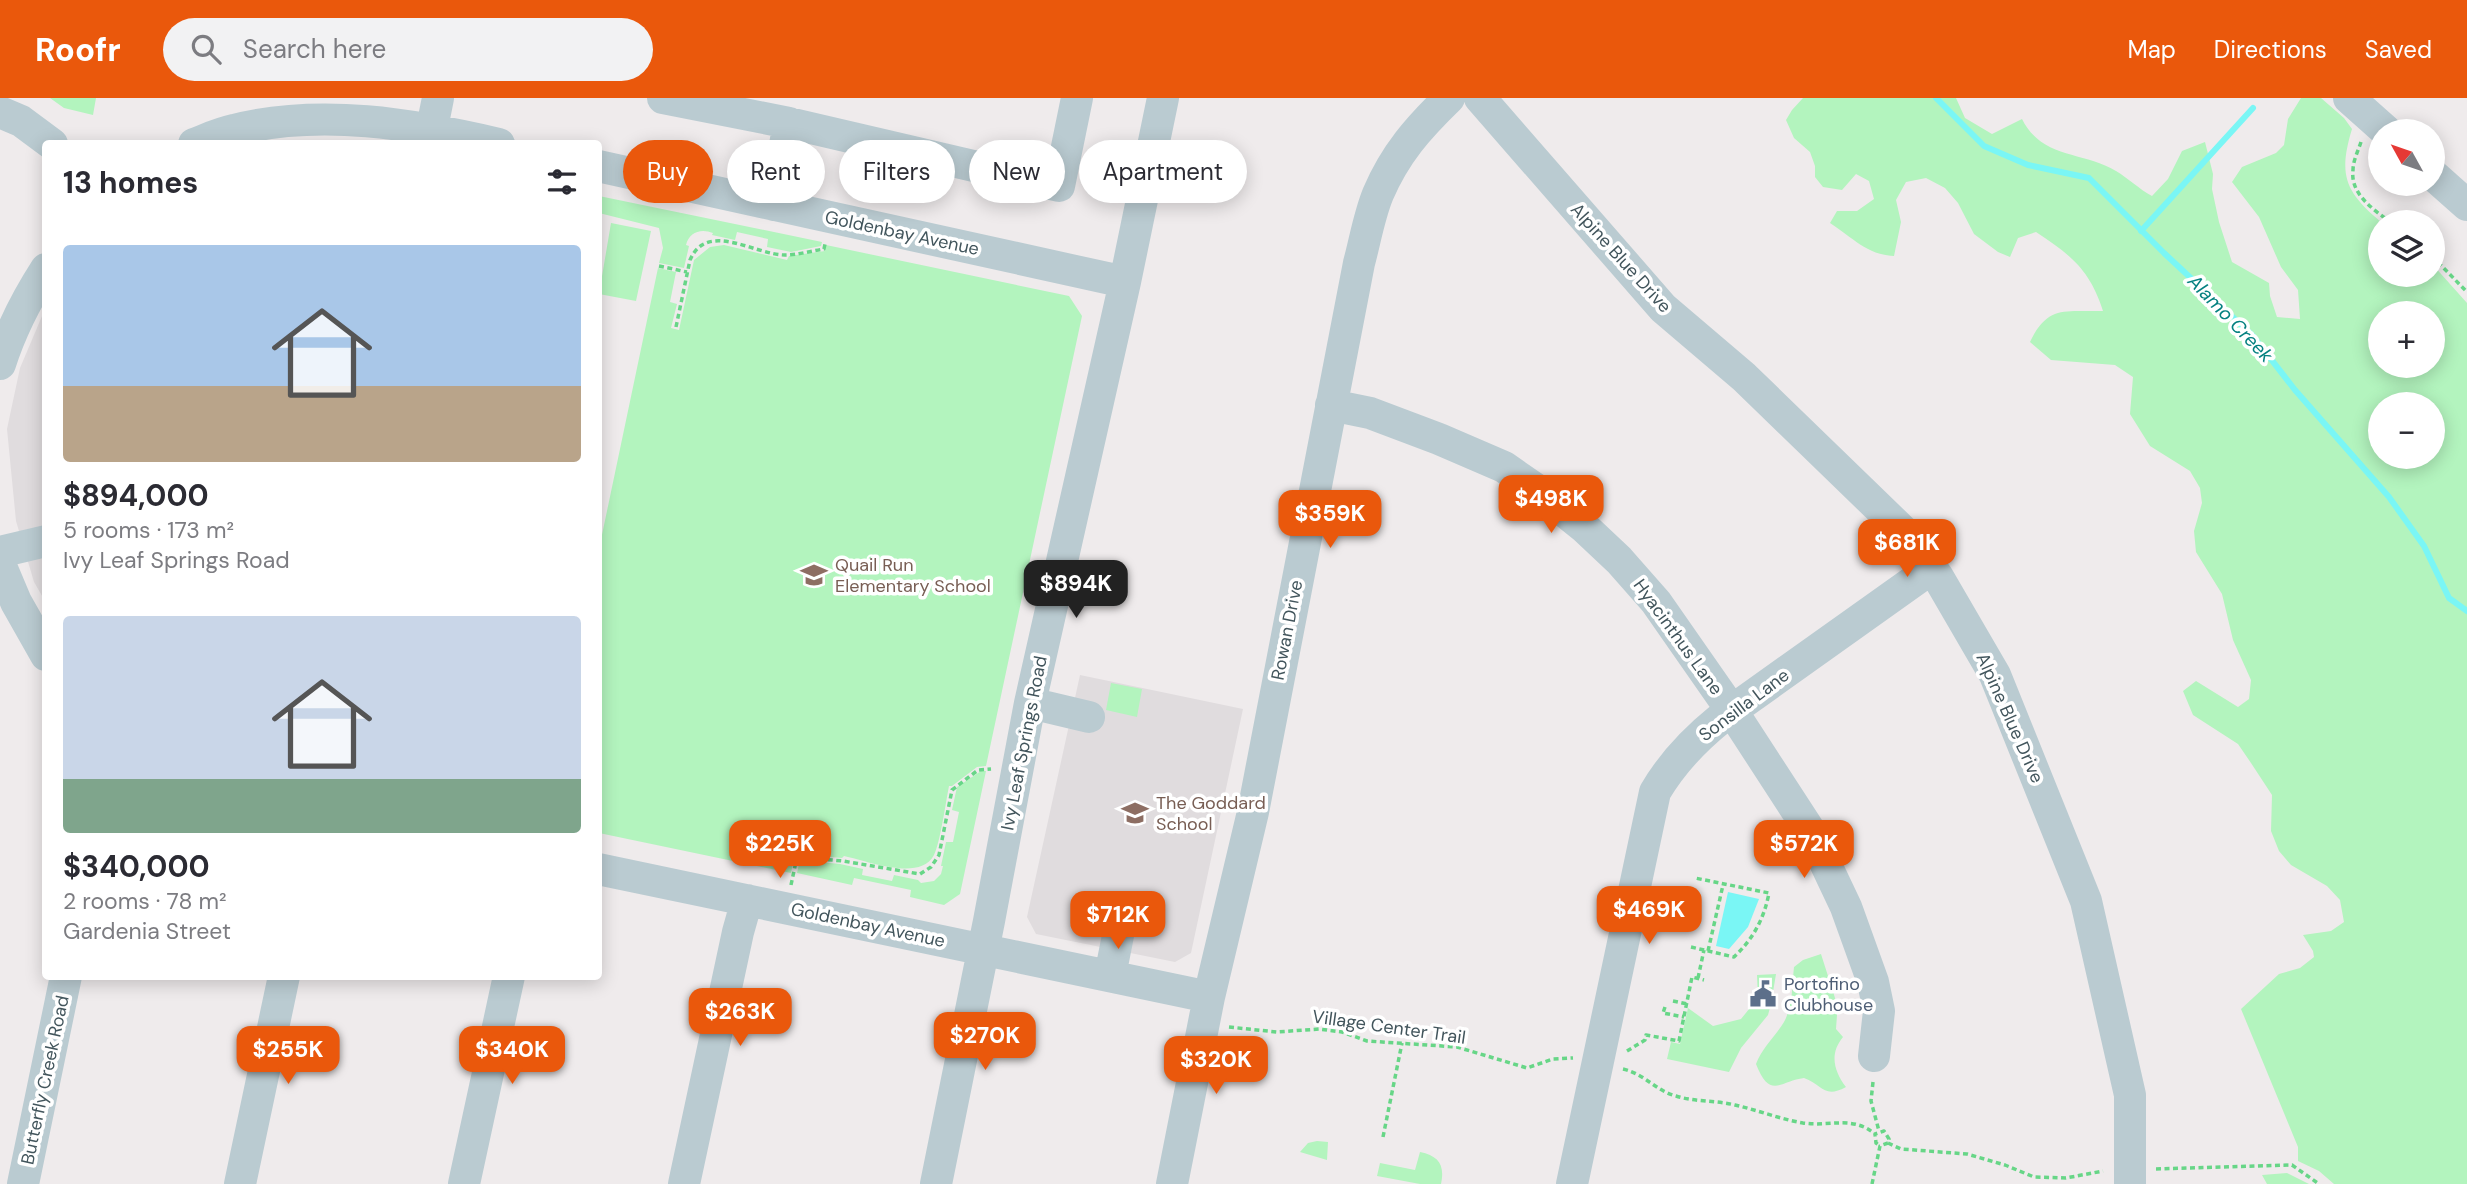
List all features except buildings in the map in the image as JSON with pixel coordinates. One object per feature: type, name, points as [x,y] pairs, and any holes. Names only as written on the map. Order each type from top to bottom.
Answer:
[{"type":"street","points":[[432,128],[438,98]]},
{"type":"street","points":[[663,98],[789,123],[1059,186],[1077,98]]},
{"type":"street","name":"Ivy Leaf Springs Road","points":[[936,1184],[1030,703],[1125,282],[1163,98]]},
{"type":"street","name":"Rowan Drive","points":[[1172,1184],[1209,997],[1253,812],[1359,263],[1377,196],[1395,159],[1421,124],[1449,98]]},
{"type":"street","name":"Alpine Blue Drive","points":[[1480,98],[1663,308],[1744,377],[1907,535],[1932,568],[1995,675],[2086,901],[2130,1095],[2130,1184]]},
{"type":"street","points":[[2349,98],[2368,125]]},
{"type":"street","points":[[0,112],[21,121],[47,140]]},
{"type":"street","points":[[205,140],[234,130],[279,122],[358,120],[432,128],[482,140]]},
{"type":"street","points":[[774,205],[789,123]]},
{"type":"street","name":"Goldenbay Avenue","points":[[602,167],[1125,282]]},
{"type":"street","points":[[2445,186],[2467,205]]},
{"type":"street","points":[[0,364],[8,337],[42,275]]},
{"type":"street","name":"Hyacinthus Lane","points":[[1331,405],[1370,413],[1504,467],[1585,528],[1629,570],[1664,613],[1732,711],[1810,831],[1846,907],[1875,992],[1879,1011],[1874,1056]]},
{"type":"street","points":[[0,552],[42,542]]},
{"type":"street","points":[[0,564],[16,602],[42,648]]},
{"type":"street","name":"Sonsilla Lane","points":[[1572,1184],[1656,792],[1666,773],[1699,737],[1732,711],[1932,568]]},
{"type":"street","points":[[1030,703],[1089,717]]},
{"type":"street","name":"Goldenbay Avenue","points":[[602,870],[1209,997]]},
{"type":"street","points":[[684,1184],[747,900]]},
{"type":"street","points":[[1110,976],[1123,910]]},
{"type":"street","name":"Butterfly Creek Road","points":[[23,1184],[65,980]]},
{"type":"street","points":[[240,1184],[283,980]]},
{"type":"street","points":[[464,1184],[508,980]]},
{"type":"path","points":[[2368,136],[2361,141],[2352,170],[2357,191],[2375,210]]},
{"type":"path","points":[[676,327],[687,272],[694,250],[702,243],[711,240],[786,255],[824,249],[831,218]]},
{"type":"path","points":[[659,266],[687,272]]},
{"type":"path","points":[[2445,269],[2467,292]]},
{"type":"path","points":[[785,908],[797,857],[843,861],[914,875],[926,871],[939,855],[952,790],[978,770],[993,770]]},
{"type":"path","points":[[1691,947],[1734,957],[1752,936],[1767,904],[1769,893],[1695,878]]},
{"type":"path","points":[[1698,978],[1723,884]]},
{"type":"path","points":[[1620,1056],[1644,1040],[1646,1035],[1679,1041],[1692,977],[1704,980]]},
{"type":"path","points":[[1673,1001],[1687,1004]]},
{"type":"path","points":[[1665,1007],[1663,1013],[1684,1017]]},
{"type":"path","name":"Village Center Trail","points":[[1228,1027],[1277,1032],[1319,1028],[1342,1032],[1367,1041],[1457,1047],[1527,1068],[1553,1059],[1571,1058],[1583,1061]]},
{"type":"path","points":[[1383,1137],[1402,1043]]},
{"type":"path","points":[[1874,1056],[1871,1101],[1877,1133],[1874,1139],[1880,1146]]},
{"type":"path","points":[[1618,1068],[1637,1073],[1677,1097],[1734,1105],[1805,1123],[1844,1122],[1864,1125],[1877,1133],[1888,1134],[1888,1143],[1880,1146]]},
{"type":"path","points":[[1872,1184],[1880,1146]]},
{"type":"shaded area","points":[[42,316],[42,596],[34,582],[16,521],[7,429],[20,368]]},
{"type":"shaded area","name":"The Goddard School","points":[[1080,675],[1243,709],[1191,953],[1175,962],[1036,934],[1027,917]]},
{"type":"green space","points":[[50,98],[96,98],[93,115],[64,108]]},
{"type":"green space","points":[[1803,98],[1956,98],[1965,118],[1992,134],[2022,119],[2040,141],[2052,148],[2103,165],[2152,196],[2168,179],[2182,151],[2205,142],[2213,174],[2212,189],[2219,222],[2232,262],[2269,283],[2277,317],[2300,319],[2298,290],[2281,267],[2259,217],[2232,182],[2242,167],[2276,153],[2284,145],[2288,119],[2301,98],[2321,98],[2344,118],[2352,129],[2346,171],[2352,192],[2368,210],[2368,287],[2445,287],[2445,278],[2467,303],[2467,1184],[2334,1184],[2319,1171],[2298,1161],[2298,1147],[2241,1009],[2279,974],[2300,968],[2314,957],[2303,935],[2331,931],[2344,922],[2340,900],[2327,886],[2291,865],[2279,851],[2271,831],[2272,795],[2238,744],[2193,715],[2183,691],[2196,681],[2238,707],[2249,699],[2251,680],[2233,640],[2222,594],[2196,552],[2194,531],[2202,503],[2200,488],[2190,471],[2150,446],[2130,414],[2133,377],[2115,365],[2051,360],[2030,342],[2044,321],[2051,316],[2068,311],[2103,311],[2085,274],[2069,256],[2036,232],[2018,238],[2010,257],[1998,252],[1974,234],[1958,203],[1945,188],[1926,178],[1906,182],[1896,200],[1901,222],[1894,256],[1868,249],[1830,223],[1837,211],[1857,211],[1874,199],[1869,181],[1856,174],[1842,190],[1823,187],[1815,177],[1815,166],[1810,152],[1794,138],[1786,120]]},
{"type":"green space","points":[[602,197],[822,242],[821,246],[791,252],[767,247],[768,239],[737,232],[735,240],[700,231],[693,234],[686,245],[689,246],[684,268],[659,263],[663,248],[659,228],[602,214]]},
{"type":"green space","points":[[611,223],[651,231],[636,301],[602,295],[602,276]]},
{"type":"green space","name":"Quail Run Elementary School","points":[[724,245],[787,260],[789,256],[825,251],[826,245],[1069,296],[1082,316],[986,766],[977,767],[949,786],[934,855],[927,863],[917,867],[893,868],[844,856],[795,854],[791,873],[602,834],[602,535],[658,268],[676,272],[670,302],[677,304],[671,328],[679,330],[694,260],[710,247]]},
{"type":"green space","points":[[1111,683],[1142,689],[1137,717],[1106,710]]},
{"type":"green space","points":[[981,771],[986,771],[960,894],[944,905],[910,897],[911,890],[854,878],[852,885],[797,873],[800,860],[863,869],[862,875],[892,881],[894,875],[921,883],[934,881],[941,874],[946,842],[953,842],[959,812],[952,810],[957,787]]},
{"type":"green space","points":[[1821,954],[1835,998],[1836,1029],[1843,1037],[1836,1050],[1835,1062],[1846,1087],[1828,1091],[1804,1078],[1771,1085],[1761,1075],[1756,1064],[1787,1016],[1794,967],[1803,960]]},
{"type":"green space","points":[[1776,974],[1768,1015],[1741,1048],[1729,1072],[1667,1059],[1671,1042],[1680,1044],[1688,1008],[1713,1026],[1741,1019],[1758,998],[1757,975]]},
{"type":"green space","points":[[1328,1142],[1327,1160],[1300,1152],[1308,1143]]},
{"type":"green space","points":[[1420,1152],[1439,1162],[1441,1184],[1420,1184],[1377,1176],[1380,1163],[1415,1170]]},
{"type":"green space","points":[[2287,1173],[2309,1184],[2267,1184],[2262,1175]]},
{"type":"water","points":[[1728,892],[1759,899],[1748,927],[1729,949],[1716,946]]},
{"type":"waterway","name":"Alamo Creek","points":[[1936,98],[1984,146],[2028,165],[2089,178],[2253,336],[2295,390],[2389,497],[2424,546],[2449,598],[2467,611]]},
{"type":"waterway","points":[[2141,231],[2253,108]]},
{"type":"place","name":"Quail Run Elementary School","points":[[814,575]]},
{"type":"place","name":"The Goddard School","points":[[1135,813]]},
{"type":"place","name":"Portofino Clubhouse","points":[[1763,994]]}]
